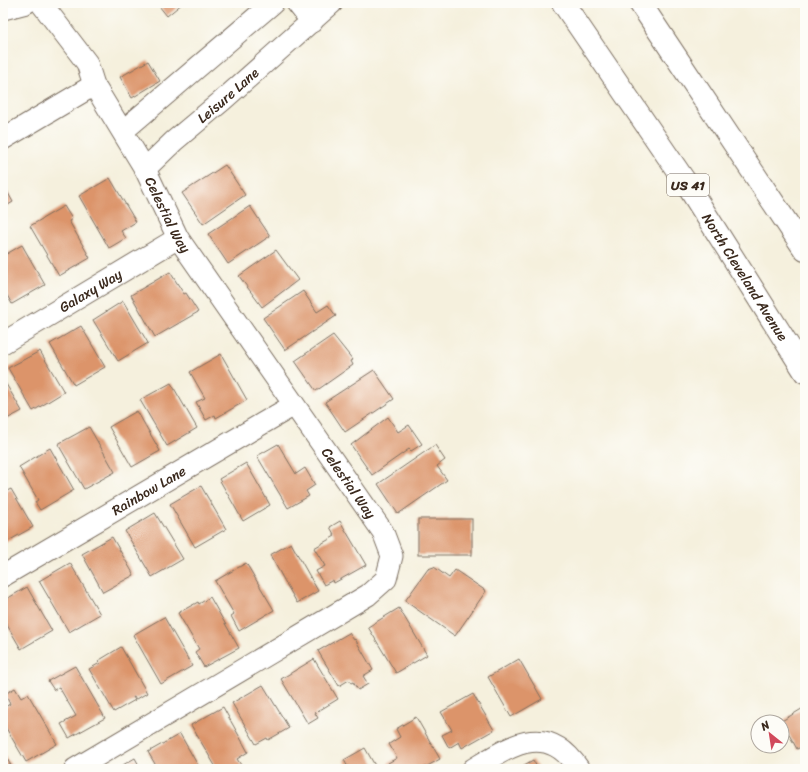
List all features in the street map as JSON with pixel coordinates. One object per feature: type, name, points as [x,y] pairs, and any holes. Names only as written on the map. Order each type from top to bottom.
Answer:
[{"type":"main road","name":"North Cleveland Avenue","points":[[563,3],[684,180],[805,372]]},
{"type":"main road","points":[[640,3],[805,250]]},
{"type":"street","points":[[3,9],[26,3]]},
{"type":"street","name":"Celestial Way","points":[[41,3],[87,63],[94,85],[145,169],[178,238],[383,532],[392,556],[386,579],[368,595],[75,769]]},
{"type":"street","points":[[123,131],[273,3]]},
{"type":"street","points":[[297,3],[312,22]]},
{"type":"street","name":"Leisure Lane","points":[[145,169],[174,141],[223,100],[332,3]]},
{"type":"street","points":[[3,139],[94,85]]},
{"type":"street","name":"Galaxy Way","points":[[3,343],[178,238]]},
{"type":"street","name":"Rainbow Lane","points":[[3,576],[294,405]]},
{"type":"street","points":[[473,769],[506,749],[528,741],[552,744],[572,758],[579,769]]},
{"type":"building","points":[[163,3],[183,3],[167,16],[159,6]]},
{"type":"building","points":[[148,61],[160,81],[132,98],[120,77]]},
{"type":"building","points":[[225,165],[245,195],[203,224],[182,193]]},
{"type":"building","points":[[110,178],[136,222],[121,231],[126,238],[109,248],[79,196]]},
{"type":"building","points":[[3,184],[13,202],[3,208]]},
{"type":"building","points":[[64,206],[72,219],[69,221],[90,258],[59,276],[30,226]]},
{"type":"building","points":[[250,206],[270,236],[228,264],[208,234]]},
{"type":"building","points":[[22,245],[45,285],[12,304],[3,288],[3,256]]},
{"type":"building","points":[[276,250],[298,280],[262,307],[239,276]]},
{"type":"building","points":[[170,272],[198,312],[155,337],[131,295]]},
{"type":"building","points":[[303,291],[317,312],[328,305],[336,316],[285,350],[263,318]]},
{"type":"building","points":[[123,301],[148,343],[118,361],[93,320]]},
{"type":"building","points":[[81,326],[105,367],[74,385],[50,344]]},
{"type":"building","points":[[333,335],[353,360],[351,361],[353,365],[316,391],[295,361]]},
{"type":"building","points":[[40,351],[64,392],[33,411],[8,368]]},
{"type":"building","points":[[221,354],[247,400],[216,418],[215,415],[206,420],[196,402],[205,398],[190,372]]},
{"type":"building","points":[[374,370],[394,399],[345,432],[325,402]]},
{"type":"building","points":[[3,379],[22,411],[3,421]]},
{"type":"building","points":[[171,383],[197,428],[167,446],[140,400]]},
{"type":"building","points":[[137,411],[160,451],[132,467],[109,427]]},
{"type":"building","points":[[388,417],[398,432],[409,425],[422,444],[411,451],[409,449],[372,475],[351,445]]},
{"type":"building","points":[[89,427],[115,472],[84,489],[58,444]]},
{"type":"building","points":[[278,444],[296,474],[305,468],[315,485],[306,491],[309,496],[288,508],[257,456]]},
{"type":"building","points":[[435,445],[445,460],[437,466],[447,480],[398,514],[378,484]]},
{"type":"building","points":[[50,448],[74,490],[40,510],[35,502],[38,500],[19,467]]},
{"type":"building","points":[[246,463],[270,505],[243,521],[219,479]]},
{"type":"building","points":[[201,486],[226,529],[195,547],[170,504]]},
{"type":"building","points":[[11,489],[33,527],[3,544],[3,493]]},
{"type":"building","points":[[155,513],[183,559],[152,577],[125,531]]},
{"type":"building","points":[[418,519],[472,519],[472,555],[418,555]]},
{"type":"building","points":[[340,521],[366,565],[334,583],[333,580],[324,585],[316,571],[325,566],[314,548],[335,536],[330,527]]},
{"type":"building","points":[[112,537],[134,575],[103,592],[82,554]]},
{"type":"building","points":[[291,543],[318,591],[297,603],[270,555]]},
{"type":"building","points":[[70,563],[100,614],[69,632],[39,581]]},
{"type":"building","points":[[246,563],[274,610],[239,631],[231,616],[234,614],[215,581]]},
{"type":"building","points":[[434,567],[449,578],[455,570],[486,591],[455,636],[405,601],[428,569]]},
{"type":"building","points":[[27,587],[52,631],[21,649],[3,618],[3,601]]},
{"type":"building","points":[[210,597],[239,648],[204,667],[195,652],[199,649],[178,613],[198,602],[199,604]]},
{"type":"building","points":[[399,608],[427,655],[396,673],[368,627]]},
{"type":"building","points":[[164,617],[192,666],[161,684],[133,635]]},
{"type":"building","points":[[349,633],[354,640],[355,639],[373,670],[363,676],[368,684],[358,690],[353,682],[351,683],[349,680],[339,686],[318,651]]},
{"type":"building","points":[[121,647],[147,693],[137,699],[133,697],[135,700],[114,712],[89,669],[100,663],[98,661]]},
{"type":"building","points":[[314,659],[338,699],[315,713],[318,718],[308,724],[281,679]]},
{"type":"building","points":[[519,659],[542,699],[511,717],[488,677]]},
{"type":"building","points":[[75,666],[105,718],[69,738],[61,724],[76,716],[59,687],[54,690],[48,681]]},
{"type":"building","points":[[263,685],[289,728],[268,740],[267,738],[256,744],[232,703]]},
{"type":"building","points":[[15,688],[21,698],[28,694],[57,744],[26,762],[3,723],[3,708],[10,704],[5,694]]},
{"type":"building","points":[[473,694],[494,730],[462,748],[459,742],[449,748],[442,735],[452,730],[441,712]]},
{"type":"building","points":[[223,707],[248,752],[237,759],[243,768],[241,769],[217,769],[191,725]]},
{"type":"building","points":[[805,707],[805,745],[797,749],[790,736],[790,716]]},
{"type":"building","points":[[416,717],[440,759],[422,769],[392,769],[388,763],[397,758],[389,744],[400,737],[396,729]]},
{"type":"building","points":[[180,734],[200,769],[158,769],[148,752]]},
{"type":"building","points":[[365,748],[377,769],[349,769],[344,760]]},
{"type":"building","points":[[3,752],[13,769],[3,769]]},
{"type":"building","points":[[135,758],[141,769],[116,769]]},
{"type":"building","points":[[533,760],[538,769],[517,769]]}]
